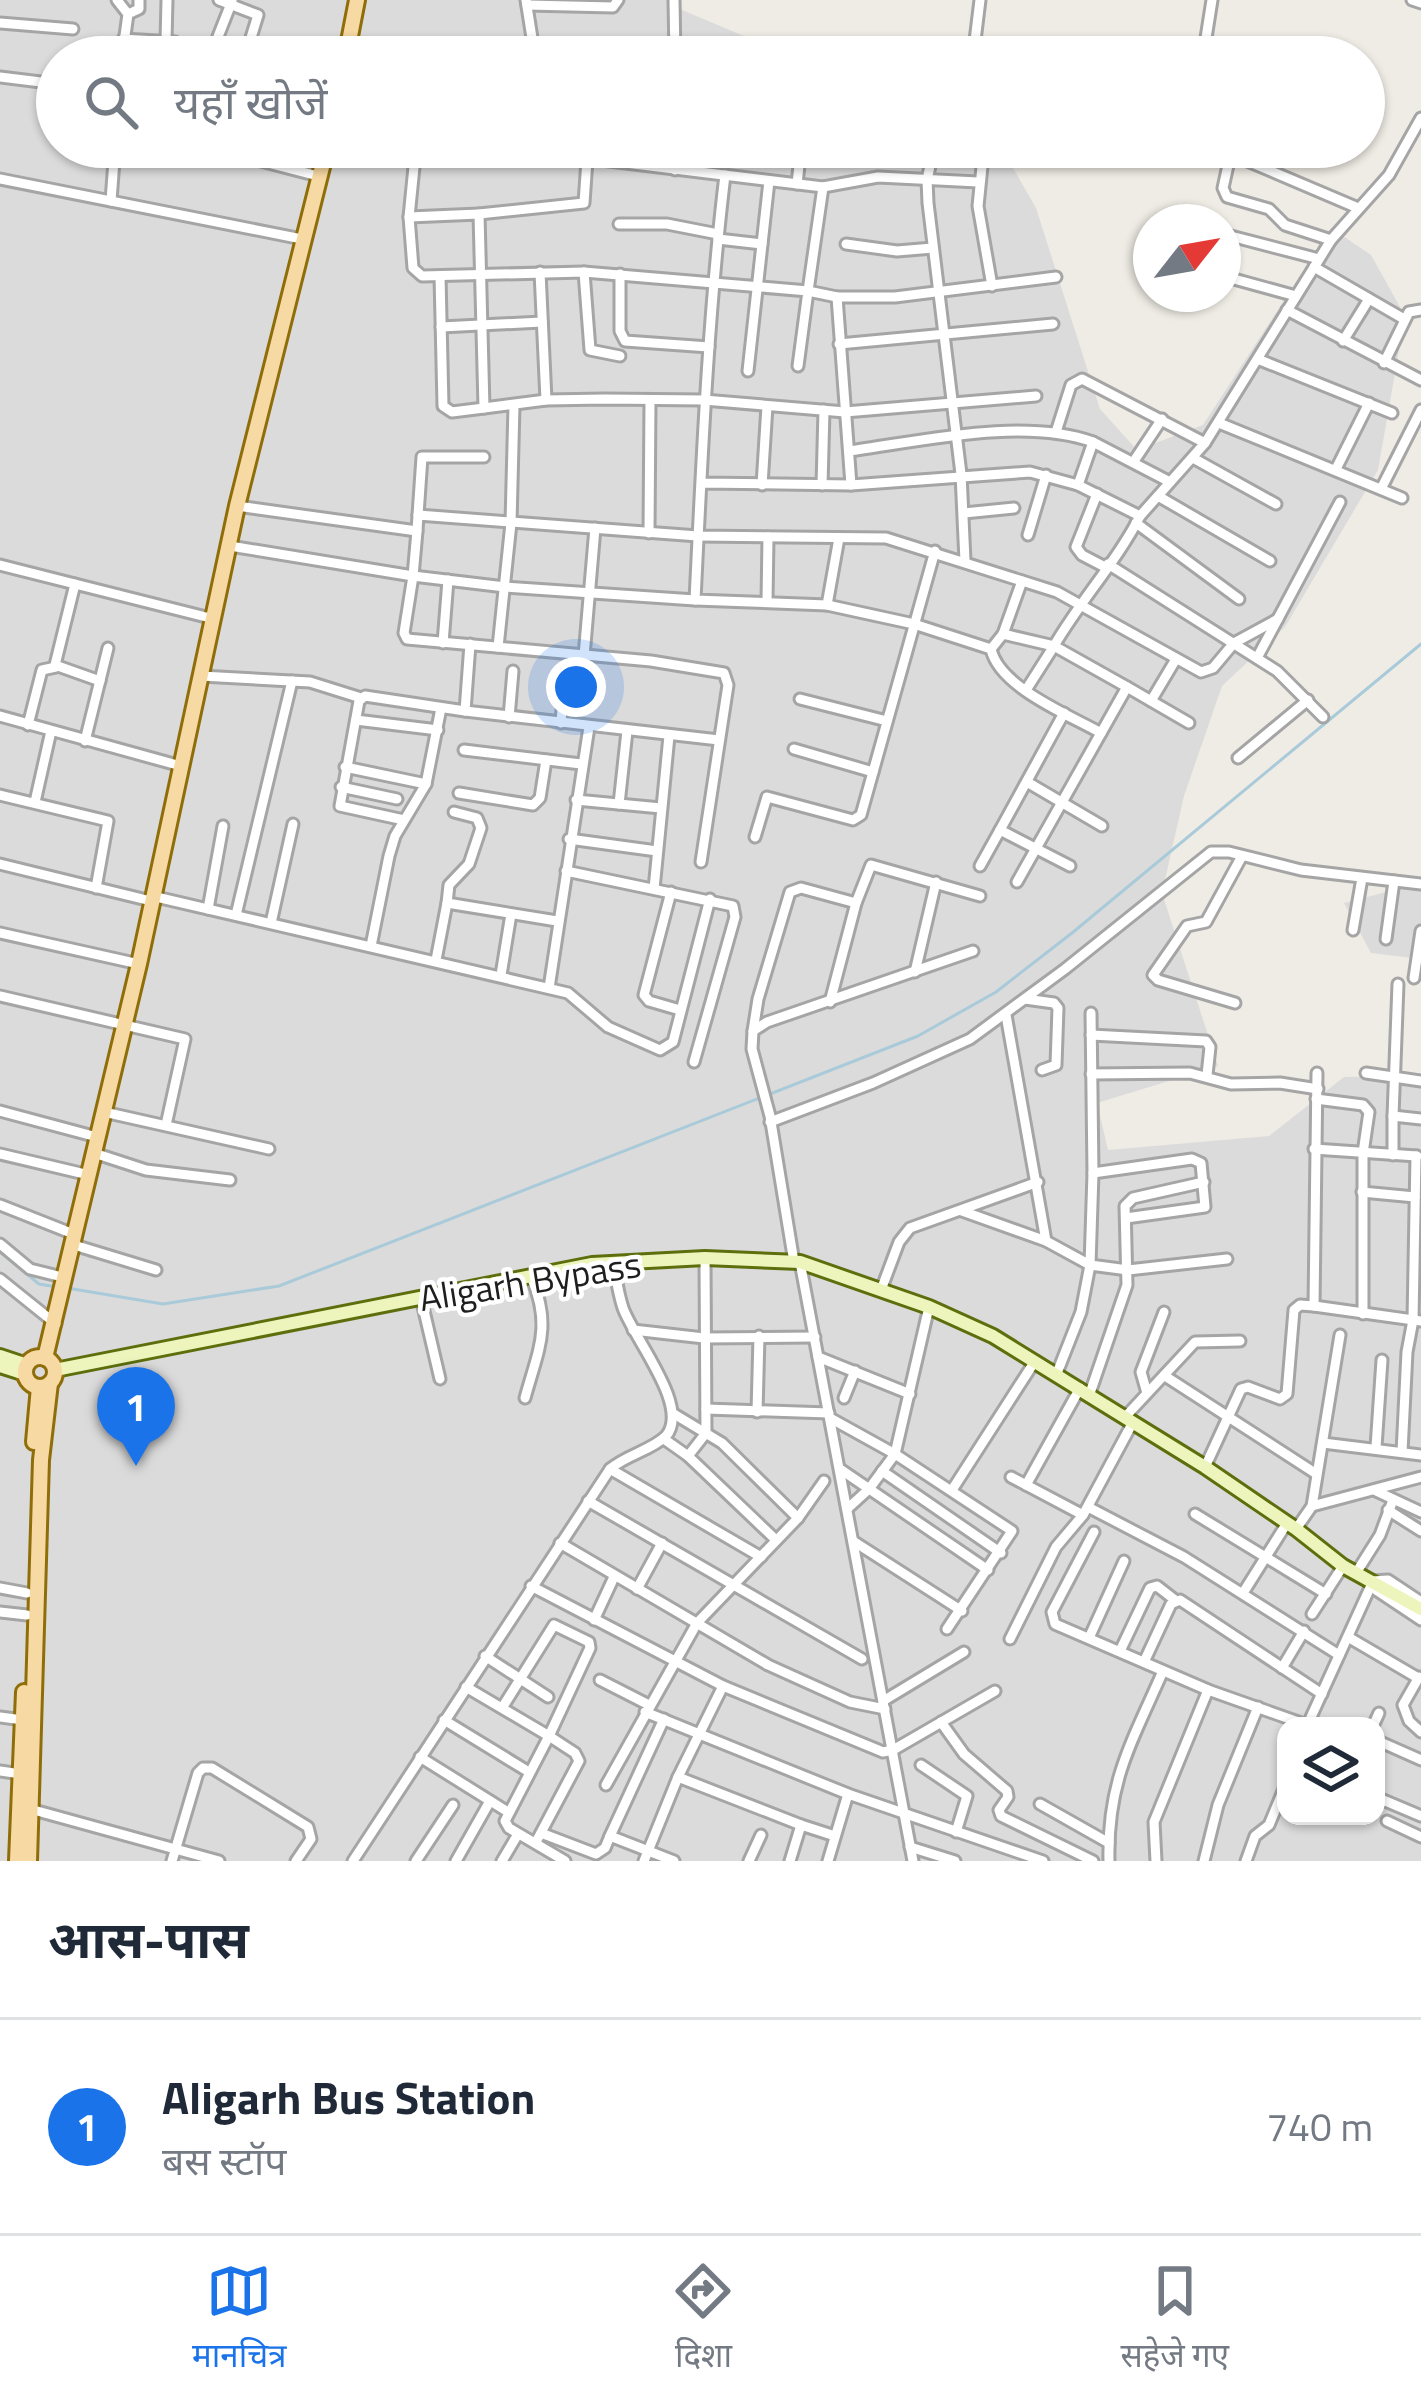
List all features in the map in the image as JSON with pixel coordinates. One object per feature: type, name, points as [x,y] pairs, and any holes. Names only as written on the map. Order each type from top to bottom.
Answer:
[{"type":"main road","points":[[350,36],[357,0]]},
{"type":"main road","points":[[17,1861],[27,1593],[56,1321],[238,506],[320,168]]},
{"type":"main road","name":"Aligarh Bypass","points":[[26,1369],[33,1358],[47,1374],[613,1262],[705,1258],[797,1262],[929,1307],[1057,1373],[1205,1467],[1350,1570],[1421,1606]]},
{"type":"main road","points":[[0,1356],[26,1369],[30,1383],[47,1374]]},
{"type":"main road","points":[[0,1366],[26,1369]]},
{"type":"main road","points":[[29,1861],[47,1374]]},
{"type":"street","points":[[117,0],[128,14],[124,36]]},
{"type":"street","points":[[128,14],[139,9],[139,0]]},
{"type":"street","points":[[166,36],[167,0]]},
{"type":"street","points":[[219,0],[259,17],[252,36]]},
{"type":"street","points":[[532,36],[526,3],[613,7],[618,0]]},
{"type":"street","points":[[674,0],[675,36]]},
{"type":"street","points":[[976,36],[980,0]]},
{"type":"street","points":[[1205,36],[1211,0]]},
{"type":"street","points":[[1412,0],[1421,3]]},
{"type":"street","points":[[218,36],[232,2]]},
{"type":"street","points":[[0,23],[73,29]]},
{"type":"street","points":[[0,77],[36,81]]},
{"type":"street","points":[[1026,690],[1078,603],[1138,519],[1219,423],[1331,240],[1389,175],[1421,118]]},
{"type":"street","points":[[111,201],[113,168]]},
{"type":"street","points":[[288,168],[318,176]]},
{"type":"street","points":[[414,168],[409,217],[412,268],[422,276],[584,272],[758,284],[837,297],[895,297],[1056,277]]},
{"type":"street","points":[[409,217],[584,203],[586,168]]},
{"type":"street","points":[[657,168],[823,187],[866,177],[978,182]]},
{"type":"street","points":[[797,184],[799,168]]},
{"type":"street","points":[[930,168],[942,333],[961,474],[964,561]]},
{"type":"street","points":[[980,168],[982,235],[992,286]]},
{"type":"street","points":[[1228,168],[1223,188],[1227,196],[1269,209],[1286,225],[1331,240]]},
{"type":"street","points":[[1270,168],[1358,208]]},
{"type":"street","points":[[695,599],[704,400],[725,175]]},
{"type":"street","points":[[0,179],[302,239]]},
{"type":"street","points":[[748,371],[769,181]]},
{"type":"street","points":[[798,366],[823,187]]},
{"type":"street","points":[[478,214],[484,408]]},
{"type":"street","points":[[619,224],[667,224],[762,244]]},
{"type":"street","points":[[1241,240],[1317,263],[1404,319]]},
{"type":"street","points":[[846,244],[897,251],[934,248]]},
{"type":"street","points":[[540,272],[546,400]]},
{"type":"street","points":[[584,272],[590,350],[620,356]]},
{"type":"street","points":[[620,274],[620,331],[625,341],[709,347]]},
{"type":"street","points":[[440,277],[443,406],[452,412],[546,400],[704,400],[845,412],[1036,396]]},
{"type":"street","points":[[1241,281],[1296,296]]},
{"type":"street","points":[[837,297],[851,485]]},
{"type":"street","points":[[1343,341],[1369,299]]},
{"type":"street","points":[[1288,310],[1421,380]]},
{"type":"street","points":[[1384,363],[1409,311],[1421,310]]},
{"type":"street","points":[[441,326],[542,322]]},
{"type":"street","points":[[839,344],[1053,324]]},
{"type":"street","points":[[1260,360],[1392,413]]},
{"type":"street","points":[[1056,432],[1071,385],[1078,378],[1205,443]]},
{"type":"street","points":[[649,533],[650,400]]},
{"type":"street","points":[[1336,469],[1369,404]]},
{"type":"street","points":[[498,647],[511,523],[514,405]]},
{"type":"street","points":[[762,485],[767,406]]},
{"type":"street","points":[[822,485],[824,410]]},
{"type":"street","points":[[1381,489],[1421,410]]},
{"type":"street","points":[[1134,461],[1162,419]]},
{"type":"street","points":[[1219,423],[1402,498]]},
{"type":"street","points":[[849,451],[956,437],[1056,432],[1093,442],[1170,482]]},
{"type":"street","points":[[1078,485],[1093,442]]},
{"type":"street","points":[[484,457],[422,458],[418,462],[417,531],[405,637],[688,665],[724,673],[729,680],[701,862]]},
{"type":"street","points":[[1193,458],[1276,504]]},
{"type":"street","points":[[701,483],[851,485],[961,474],[1046,475],[1097,494],[1138,519],[1239,599]]},
{"type":"street","points":[[1028,535],[1046,475]]},
{"type":"street","points":[[1097,494],[1076,547],[1082,555],[1257,658],[1289,681],[1323,718]]},
{"type":"street","points":[[1158,496],[1270,561]]},
{"type":"street","points":[[1257,658],[1340,502]]},
{"type":"street","points":[[238,506],[417,531]]},
{"type":"street","points":[[964,512],[1013,508]]},
{"type":"street","points":[[418,515],[698,536],[874,536],[1022,580],[1078,603],[1207,672],[1234,643],[1278,619]]},
{"type":"street","points":[[584,656],[595,528]]},
{"type":"street","points":[[766,601],[768,538]]},
{"type":"street","points":[[826,605],[839,538]]},
{"type":"street","points":[[230,546],[505,586],[826,605],[914,624],[991,650],[1000,671],[1101,733]]},
{"type":"street","points":[[755,838],[766,797],[858,818],[935,551]]},
{"type":"street","points":[[0,565],[214,619]]},
{"type":"street","points":[[443,643],[448,580]]},
{"type":"street","points":[[991,650],[1003,634],[1022,580]]},
{"type":"street","points":[[56,667],[75,584]]},
{"type":"street","points":[[1003,634],[1054,646],[1189,723]]},
{"type":"street","points":[[465,711],[470,644]]},
{"type":"street","points":[[86,741],[108,648]]},
{"type":"street","points":[[1151,701],[1176,659]]},
{"type":"street","points":[[28,725],[45,668],[100,681]]},
{"type":"street","points":[[509,717],[513,671]]},
{"type":"street","points":[[201,676],[325,685],[361,698],[719,740]]},
{"type":"street","points":[[561,723],[564,681]]},
{"type":"street","points":[[236,915],[292,682]]},
{"type":"street","points":[[1017,882],[1126,687]]},
{"type":"street","points":[[361,698],[338,800],[343,809],[404,820]]},
{"type":"street","points":[[800,699],[887,721]]},
{"type":"street","points":[[1238,758],[1308,700]]},
{"type":"street","points":[[371,946],[389,856],[426,784],[441,708]]},
{"type":"street","points":[[980,866],[1064,713]]},
{"type":"street","points":[[0,716],[181,766]]},
{"type":"street","points":[[356,720],[438,730]]},
{"type":"street","points":[[549,988],[589,727]]},
{"type":"street","points":[[35,802],[51,731]]},
{"type":"street","points":[[620,804],[627,731]]},
{"type":"street","points":[[654,889],[669,736]]},
{"type":"street","points":[[794,749],[873,772]]},
{"type":"street","points":[[464,750],[581,764]]},
{"type":"street","points":[[459,793],[533,805],[540,798],[545,760]]},
{"type":"street","points":[[345,767],[426,784]]},
{"type":"street","points":[[1027,782],[1102,826]]},
{"type":"street","points":[[340,788],[397,800]]},
{"type":"street","points":[[0,795],[109,821],[96,888]]},
{"type":"street","points":[[576,800],[661,808]]},
{"type":"street","points":[[436,960],[449,886],[469,864],[481,828],[477,818],[454,812]]},
{"type":"street","points":[[271,923],[293,824]]},
{"type":"street","points":[[208,909],[223,826]]},
{"type":"street","points":[[1000,830],[1070,866]]},
{"type":"street","points":[[569,839],[657,851]]},
{"type":"street","points":[[770,1119],[941,1054],[1006,1015],[1204,856],[1219,850],[1276,866],[1421,884]]},
{"type":"street","points":[[1235,1003],[1153,975],[1187,926],[1204,924],[1242,856]]},
{"type":"street","points":[[0,864],[549,988],[576,996],[608,1028],[660,1050],[673,1042],[710,899]]},
{"type":"street","points":[[830,1002],[871,865],[980,896]]},
{"type":"street","points":[[566,872],[729,903],[735,917],[694,1062]]},
{"type":"street","points":[[1352,930],[1362,878]]},
{"type":"street","points":[[1385,939],[1394,881]]},
{"type":"street","points":[[915,972],[936,882]]},
{"type":"street","points":[[856,903],[801,888],[790,892],[758,998],[752,1049],[814,1336],[888,1751],[913,1861]]},
{"type":"street","points":[[671,892],[644,995],[649,1001],[680,1010]]},
{"type":"street","points":[[446,903],[557,921]]},
{"type":"street","points":[[501,975],[511,914]]},
{"type":"street","points":[[1414,979],[1421,931]]},
{"type":"street","points":[[0,934],[139,964]]},
{"type":"street","points":[[753,1031],[767,1022],[973,951]]},
{"type":"street","points":[[1393,1154],[1398,984]]},
{"type":"street","points":[[0,996],[185,1039],[166,1125]]},
{"type":"street","points":[[1025,999],[1058,1007],[1056,1066],[1042,1070]]},
{"type":"street","points":[[1057,1373],[1081,1312],[1090,1265],[1091,1012]]},
{"type":"street","points":[[1006,1015],[1046,1241]]},
{"type":"street","points":[[1091,1035],[1206,1041],[1210,1047],[1207,1076]]},
{"type":"street","points":[[1314,1306],[1317,1073]]},
{"type":"street","points":[[1366,1073],[1421,1081]]},
{"type":"street","points":[[1091,1074],[1207,1076],[1240,1085],[1280,1083],[1367,1108],[1363,1314]]},
{"type":"street","points":[[0,1111],[96,1145],[146,1170],[230,1180]]},
{"type":"street","points":[[104,1112],[269,1149]]},
{"type":"street","points":[[1393,1116],[1421,1119]]},
{"type":"street","points":[[1314,1149],[1418,1156],[1417,1320],[1405,1369],[1402,1451]]},
{"type":"street","points":[[0,1154],[89,1175]]},
{"type":"street","points":[[1093,1173],[1192,1159],[1201,1163],[1207,1203],[1200,1210],[1126,1218]]},
{"type":"street","points":[[881,1290],[899,1242],[910,1228],[1038,1182]]},
{"type":"street","points":[[1026,1485],[1085,1390],[1123,1306],[1128,1270],[1125,1206],[1133,1198],[1204,1182]]},
{"type":"street","points":[[1362,1192],[1415,1197]]},
{"type":"street","points":[[0,1205],[156,1270]]},
{"type":"street","points":[[962,1210],[1046,1241],[1090,1265],[1128,1270],[1228,1259]]},
{"type":"street","points":[[0,1244],[29,1268],[66,1281]]},
{"type":"street","points":[[688,1456],[706,1433],[705,1258]]},
{"type":"street","points":[[369,1861],[356,1857],[530,1586],[610,1469],[664,1438],[674,1414],[670,1396],[622,1305],[613,1262]]},
{"type":"street","points":[[525,1398],[544,1323],[531,1276]]},
{"type":"street","points":[[0,1279],[56,1321]]},
{"type":"street","points":[[421,1298],[440,1379]]},
{"type":"street","points":[[1205,1467],[1244,1387],[1277,1399],[1284,1397],[1294,1310],[1300,1304],[1417,1320]]},
{"type":"street","points":[[847,1509],[895,1454],[929,1307]]},
{"type":"street","points":[[1147,1393],[1141,1372],[1164,1312]]},
{"type":"street","points":[[633,1330],[704,1338],[814,1336]]},
{"type":"street","points":[[1312,1506],[1340,1335]]},
{"type":"street","points":[[757,1412],[759,1336]]},
{"type":"street","points":[[1010,1639],[1056,1547],[1085,1511],[1147,1393],[1195,1342],[1240,1341]]},
{"type":"street","points":[[818,1357],[910,1394]]},
{"type":"street","points":[[1376,1447],[1382,1360]]},
{"type":"street","points":[[952,1490],[1035,1361]]},
{"type":"street","points":[[844,1398],[855,1371]]},
{"type":"street","points":[[1165,1376],[1315,1473]]},
{"type":"street","points":[[706,1409],[829,1415],[1009,1525],[1012,1537],[947,1629]]},
{"type":"street","points":[[674,1414],[748,1466],[798,1518]]},
{"type":"street","points":[[664,1438],[776,1540]]},
{"type":"street","points":[[1323,1443],[1421,1455]]},
{"type":"street","points":[[610,1469],[761,1557]]},
{"type":"street","points":[[839,1469],[988,1570]]},
{"type":"street","points":[[882,1471],[1000,1553]]},
{"type":"street","points":[[1011,1477],[1244,1593],[1339,1655]]},
{"type":"street","points":[[1244,1593],[1265,1556],[1312,1506],[1421,1477]]},
{"type":"street","points":[[606,1784],[698,1623],[798,1518],[824,1481]]},
{"type":"street","points":[[1376,1491],[1421,1531]]},
{"type":"street","points":[[588,1502],[862,1659]]},
{"type":"street","points":[[1390,1505],[1421,1512]]},
{"type":"street","points":[[1312,1614],[1380,1535],[1390,1505]]},
{"type":"street","points":[[1195,1514],[1325,1594]]},
{"type":"street","points":[[1094,1532],[1052,1618],[1055,1624],[1284,1717]]},
{"type":"street","points":[[853,1541],[962,1610]]},
{"type":"street","points":[[560,1543],[812,1687],[881,1707],[964,1652]]},
{"type":"street","points":[[637,1589],[662,1543]]},
{"type":"street","points":[[1089,1638],[1124,1561]]},
{"type":"street","points":[[594,1620],[614,1577]]},
{"type":"street","points":[[1311,1717],[1376,1584],[1421,1621]]},
{"type":"street","points":[[530,1586],[723,1686],[888,1751]]},
{"type":"street","points":[[1120,1651],[1150,1588],[1157,1586],[1322,1694]]},
{"type":"street","points":[[0,1588],[27,1593]]},
{"type":"street","points":[[1144,1662],[1174,1600]]},
{"type":"street","points":[[0,1612],[26,1615]]},
{"type":"street","points":[[502,1708],[554,1625],[590,1642],[549,1736],[508,1812],[506,1825],[518,1834],[596,1854],[610,1836],[664,1719]]},
{"type":"street","points":[[1282,1668],[1304,1631]]},
{"type":"street","points":[[1348,1637],[1420,1676],[1403,1705],[1409,1721],[1421,1732]]},
{"type":"street","points":[[485,1656],[548,1697]]},
{"type":"street","points":[[1123,1861],[1109,1861],[1110,1802],[1163,1671]]},
{"type":"street","points":[[600,1680],[664,1719],[904,1815],[1043,1861]]},
{"type":"street","points":[[647,1856],[678,1777],[723,1686]]},
{"type":"street","points":[[466,1687],[575,1753],[579,1761],[538,1838]]},
{"type":"street","points":[[1156,1861],[1154,1822],[1208,1690]]},
{"type":"street","points":[[888,1751],[995,1691]]},
{"type":"street","points":[[1204,1861],[1219,1805],[1258,1707]]},
{"type":"street","points":[[1377,1717],[1379,1713]]},
{"type":"street","points":[[0,1717],[23,1720]]},
{"type":"street","points":[[444,1720],[529,1772]]},
{"type":"street","points":[[941,1722],[964,1754],[1007,1791],[1001,1816],[1093,1861]]},
{"type":"street","points":[[1385,1744],[1421,1760]]},
{"type":"street","points":[[420,1757],[508,1812]]},
{"type":"street","points":[[920,1765],[967,1796],[956,1832]]},
{"type":"street","points":[[172,1861],[203,1768],[212,1768],[308,1827],[311,1839],[296,1861]]},
{"type":"street","points":[[0,1771],[21,1774]]},
{"type":"street","points":[[678,1777],[835,1836]]},
{"type":"street","points":[[828,1861],[848,1794]]},
{"type":"street","points":[[456,1861],[490,1801]]},
{"type":"street","points":[[1385,1801],[1421,1816]]},
{"type":"street","points":[[1040,1804],[1109,1843]]},
{"type":"street","points":[[416,1861],[453,1805]]},
{"type":"street","points":[[1246,1861],[1252,1842],[1269,1825],[1277,1806]]},
{"type":"street","points":[[30,1809],[219,1861]]},
{"type":"street","points":[[1387,1821],[1421,1838]]},
{"type":"street","points":[[790,1861],[801,1825]]},
{"type":"street","points":[[502,1861],[518,1834]]},
{"type":"street","points":[[749,1861],[761,1835]]},
{"type":"street","points":[[610,1836],[647,1856],[674,1861]]},
{"type":"street","points":[[538,1838],[565,1861]]},
{"type":"street","points":[[910,1847],[955,1861]]},
{"type":"shaded area","points":[[0,0],[674,0],[675,7],[744,36],[36,36],[36,168],[1013,168],[1036,208],[1100,409],[1137,450],[1203,425],[1331,228],[1371,255],[1405,316],[1378,470],[1285,627],[1222,686],[1184,796],[1162,893],[1218,1066],[1097,1103],[1108,1150],[1269,1136],[1344,1077],[1421,1076],[1421,1861],[0,1861]]},
{"type":"shaded area","points":[[1421,883],[1421,959],[1371,953],[1344,903]]},
{"type":"waterway","points":[[67,1288],[163,1304],[279,1286],[918,1036],[996,992],[1072,933],[1421,644]]},
{"type":"waterway","points":[[0,1252],[39,1284],[57,1287]]},
{"type":"place","name":"Aligarh Bus Station","points":[[136,1466]]}]
